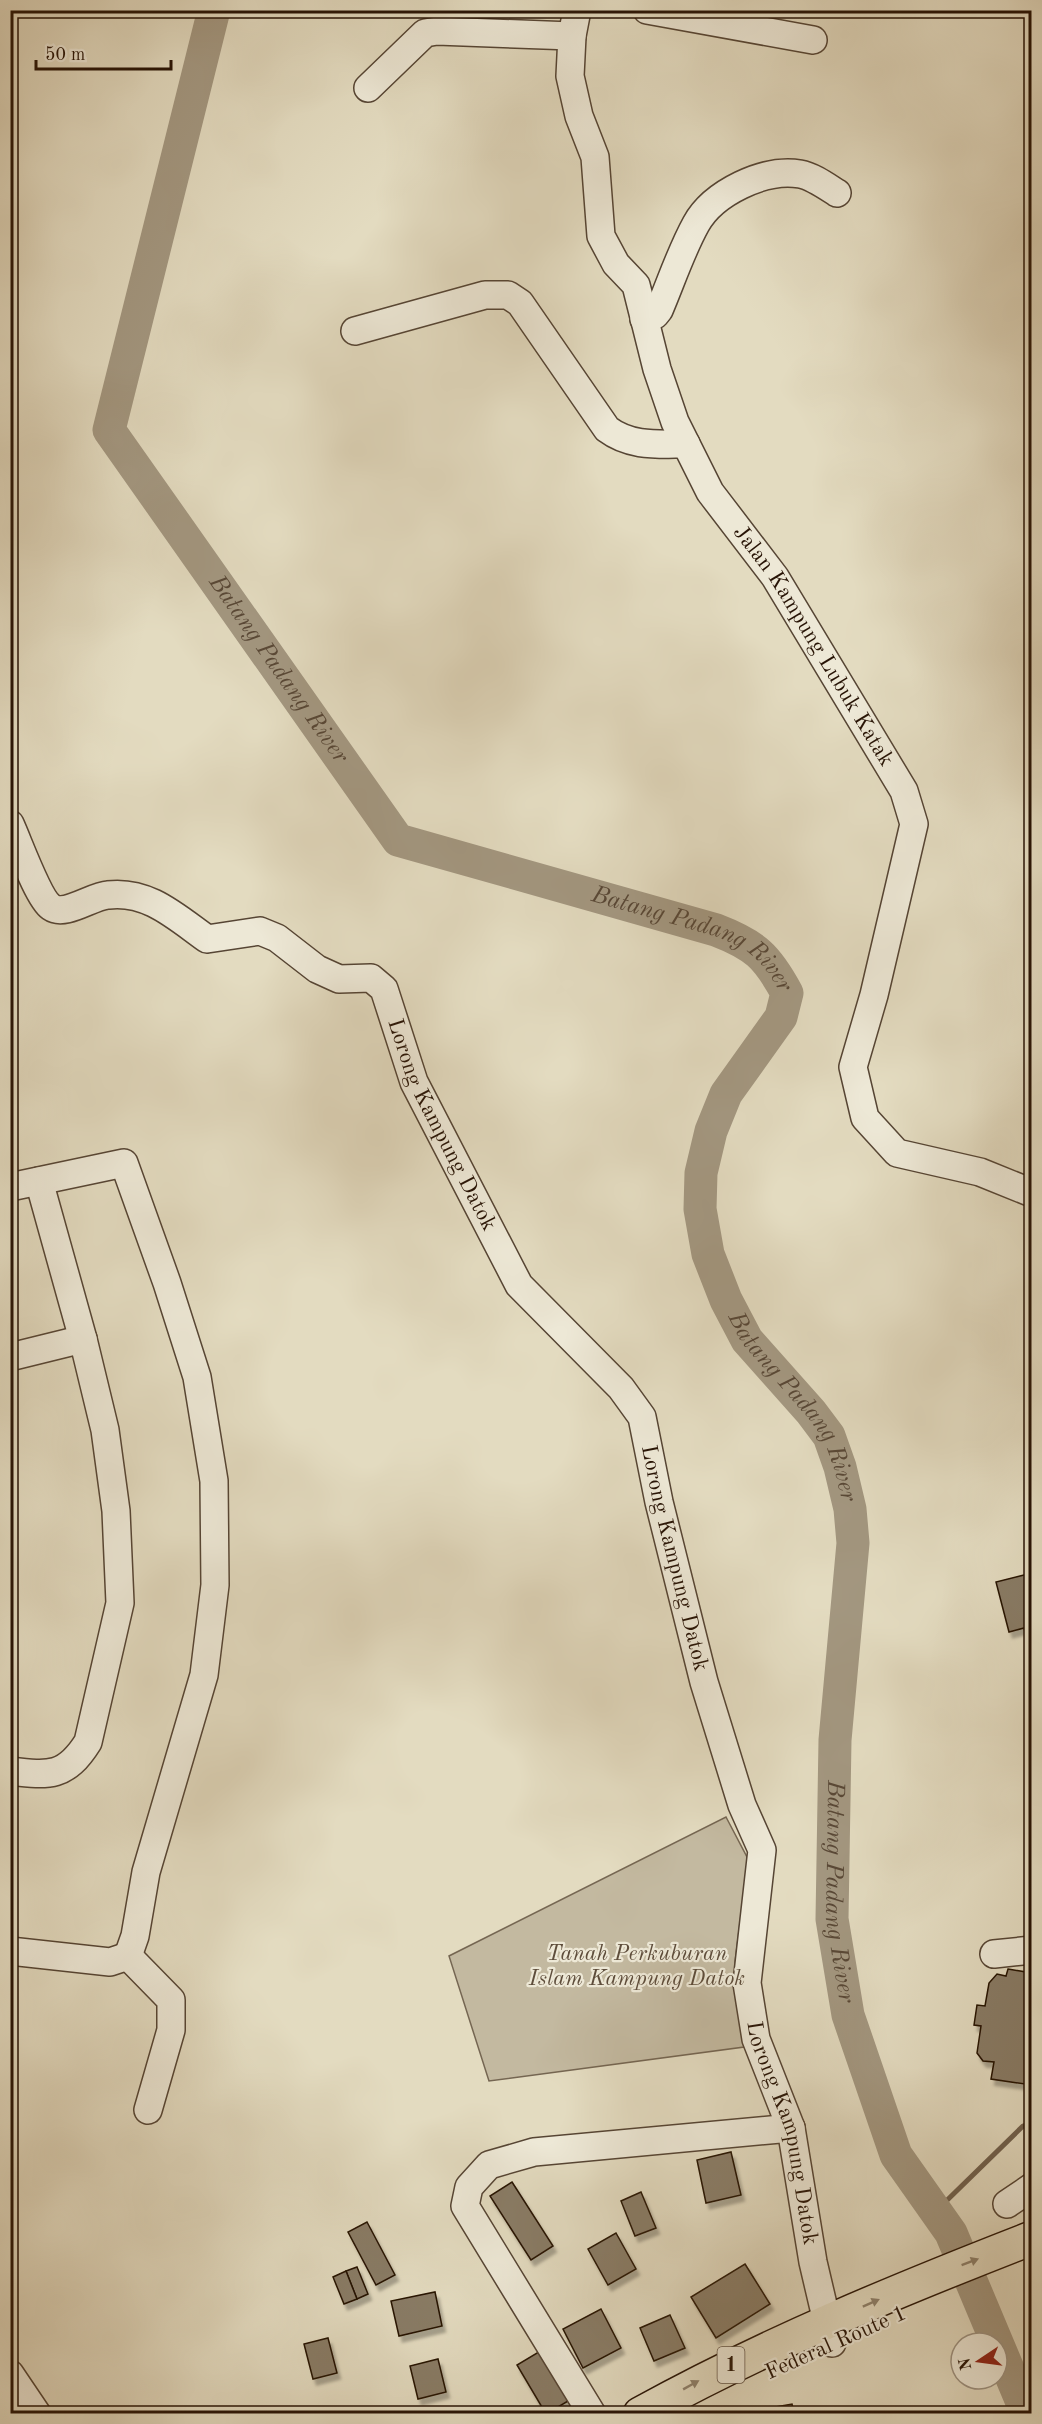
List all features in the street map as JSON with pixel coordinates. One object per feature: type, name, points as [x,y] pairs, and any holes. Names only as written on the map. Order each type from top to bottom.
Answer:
[{"type":"highway","name":"1","points":[[919,2294],[1032,2238]]},
{"type":"highway","name":"1","points":[[919,2294],[1032,2263]]},
{"type":"highway","name":"Federal Route 1","points":[[640,2414],[716,2372],[829,2333],[919,2294]]},
{"type":"highway","name":"Federal Route 1","points":[[684,2414],[829,2333]]},
{"type":"street","points":[[647,10],[813,40]]},
{"type":"street","points":[[368,88],[425,33],[574,23]]},
{"type":"street","name":"Jalan Kampung Lubuk Katak","points":[[574,23],[570,76],[579,116],[595,157],[601,236],[616,264],[636,285],[657,369],[675,422],[710,492],[775,578],[904,791],[914,824],[874,995],[853,1068],[865,1118],[897,1153],[980,1172],[1032,1193]]},
{"type":"street","points":[[644,319],[655,315],[659,310],[696,223],[712,204],[751,182],[782,173],[801,174],[837,193]]},
{"type":"street","points":[[355,331],[485,295],[508,295],[520,303],[607,429],[632,443],[686,444]]},
{"type":"street","name":"Lorong Kampung Datok","points":[[10,824],[43,897],[55,909],[63,910],[98,896],[138,896],[158,904],[207,939],[260,930],[277,938],[317,969],[339,979],[371,978],[384,989],[414,1082],[519,1285],[621,1388],[642,1418],[659,1502],[704,1683],[742,1805],[762,1850],[747,1983],[756,2039],[791,2128],[829,2333]]},
{"type":"street","points":[[10,1187],[124,1163],[167,1283],[196,1377],[214,1481],[215,1585],[204,1675],[149,1861],[135,1936],[128,1956]]},
{"type":"street","points":[[10,1771],[33,1774],[58,1771],[76,1762],[88,1742],[120,1603],[116,1511],[105,1430],[83,1339],[39,1181]]},
{"type":"street","points":[[10,1357],[83,1339]]},
{"type":"street","points":[[994,1954],[1032,1950]]},
{"type":"street","points":[[10,1951],[110,1962],[128,1956]]},
{"type":"street","points":[[128,1956],[171,2000],[171,2030],[148,2110]]},
{"type":"street","points":[[592,2414],[465,2206],[469,2187],[489,2165],[534,2152],[791,2128]]},
{"type":"street","points":[[1007,2204],[1032,2187]]},
{"type":"street","points":[[10,2374],[37,2414]]},
{"type":"green space","name":"Tanah Perkuburan Islam Kampung Datok","points":[[726,1817],[748,1859],[735,1962],[744,2047],[489,2081],[449,1956]]},
{"type":"building","points":[[1032,1573],[1032,1630],[1025,1632],[1024,1628],[1009,1632],[996,1582]]},
{"type":"building","points":[[1008,1969],[1032,1973],[1032,2085],[991,2079],[994,2062],[983,2061],[977,2053],[981,2026],[974,2025],[977,2005],[985,2006],[989,1983],[997,1974],[1006,1976]]},
{"type":"building","points":[[731,2152],[741,2195],[706,2203],[697,2160]]},
{"type":"building","points":[[512,2182],[553,2246],[531,2260],[490,2196]]},
{"type":"building","points":[[641,2192],[656,2228],[635,2236],[621,2201]]},
{"type":"building","points":[[367,2222],[395,2275],[376,2285],[348,2232]]},
{"type":"building","points":[[616,2233],[636,2269],[608,2285],[588,2249]]},
{"type":"building","points":[[745,2264],[770,2304],[716,2338],[691,2297]]},
{"type":"building","points":[[357,2267],[368,2294],[357,2299],[346,2271]]},
{"type":"building","points":[[346,2271],[357,2299],[344,2304],[333,2277]]},
{"type":"building","points":[[435,2292],[442,2326],[399,2336],[391,2301]]},
{"type":"building","points":[[601,2309],[621,2348],[583,2368],[563,2329]]},
{"type":"building","points":[[670,2315],[685,2348],[654,2361],[640,2328]]},
{"type":"building","points":[[328,2338],[337,2373],[313,2379],[304,2344]]},
{"type":"building","points":[[547,2347],[575,2397],[546,2414],[517,2365]]},
{"type":"building","points":[[438,2359],[446,2392],[418,2399],[410,2366]]},
{"type":"building","points":[[792,2404],[794,2414],[746,2414],[746,2412]]},
{"type":"waterway","name":"Batang Padang River","points":[[214,10],[109,430],[398,840],[716,930],[741,941],[759,953],[787,993],[781,1017],[726,1094],[711,1131],[701,1173],[700,1209],[708,1254],[726,1300],[747,1340],[811,1412],[829,1436],[840,1467],[850,1509],[853,1543],[835,1740],[832,1919],[848,2015],[896,2155],[951,2233],[1027,2414]]},
{"type":"waterway","points":[[936,2211],[1023,2126],[1032,2123]]}]
